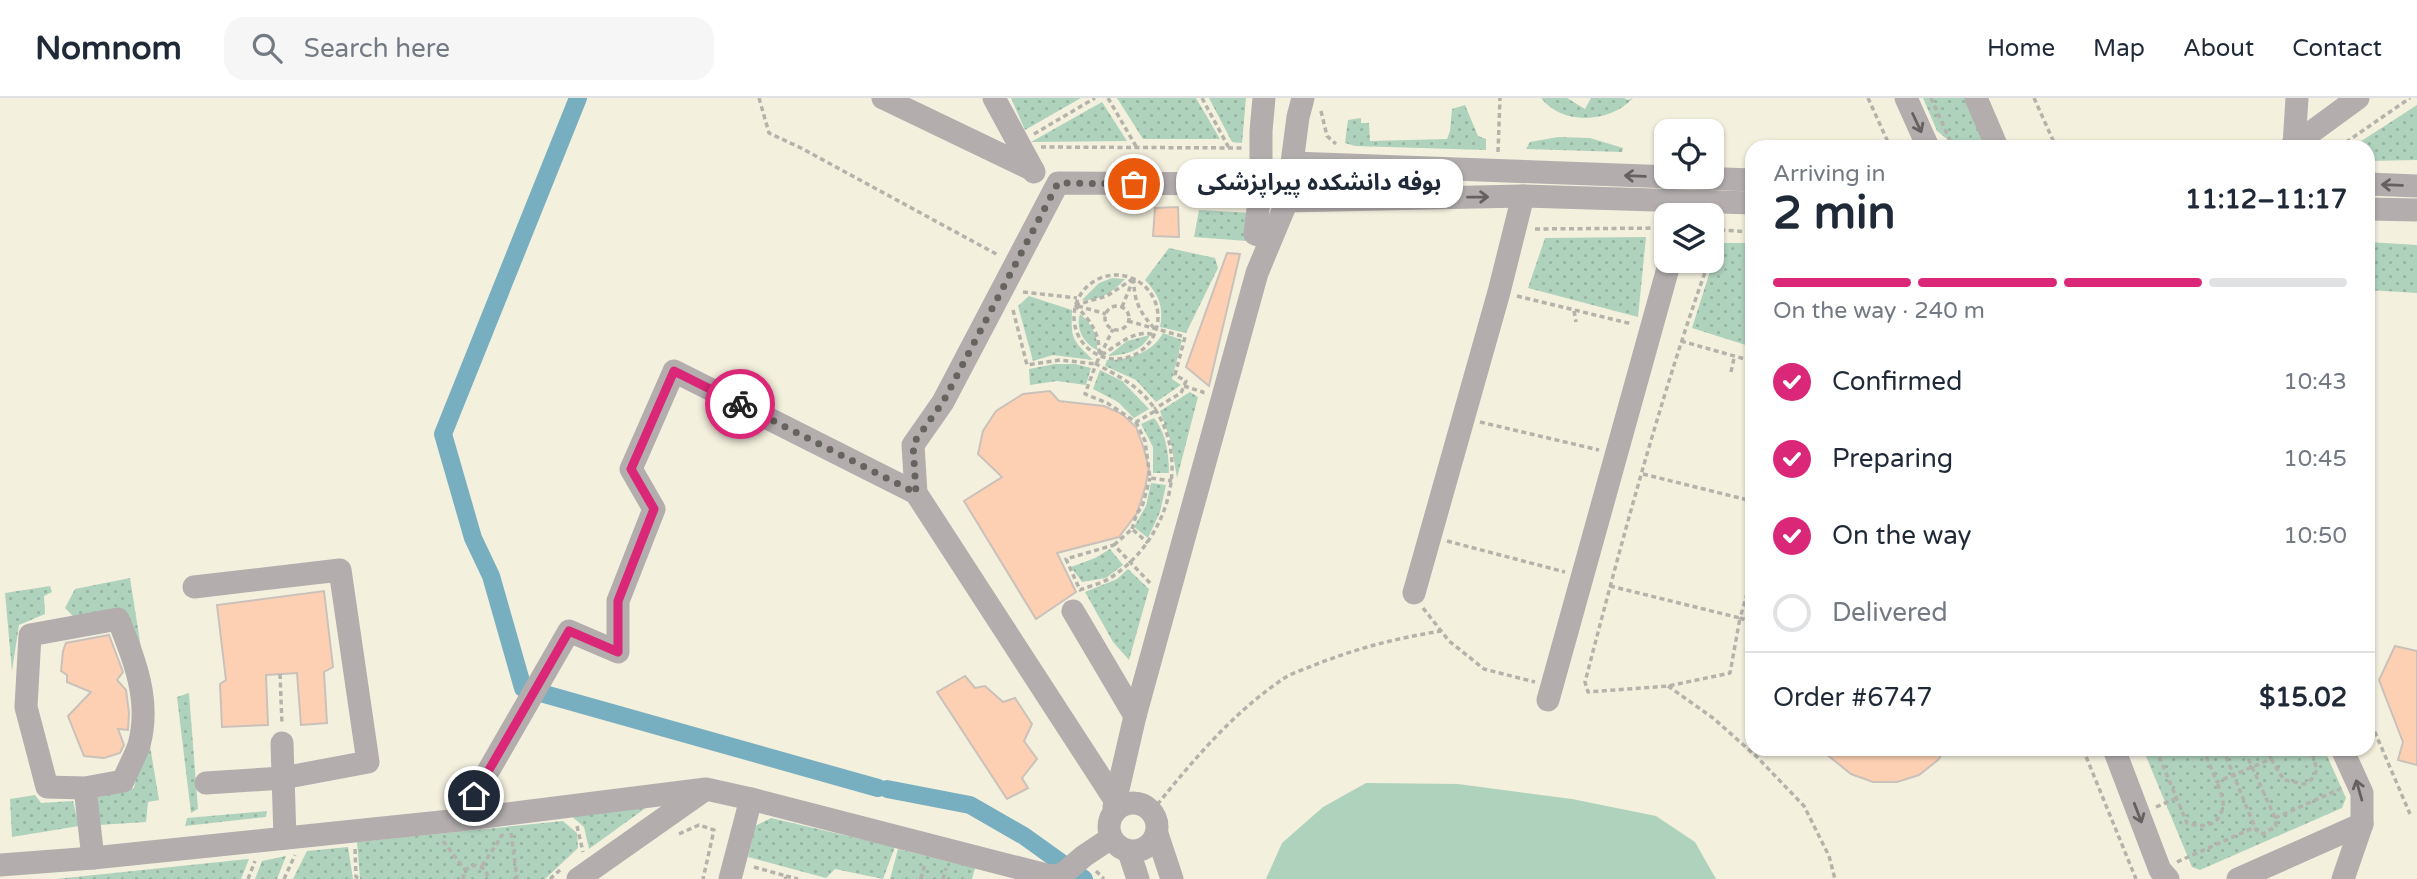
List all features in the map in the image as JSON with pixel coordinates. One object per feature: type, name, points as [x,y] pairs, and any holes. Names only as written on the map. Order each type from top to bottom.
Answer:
[{"type":"street","points":[[883,98],[1033,170]]},
{"type":"street","points":[[994,98],[1049,200]]},
{"type":"street","points":[[1264,98],[1261,184],[1255,234],[1271,238]]},
{"type":"street","points":[[1906,98],[1925,140]]},
{"type":"street","points":[[1976,98],[1994,140]]},
{"type":"street","points":[[2294,140],[2297,98]]},
{"type":"street","points":[[2301,140],[2358,98]]},
{"type":"street","points":[[1305,106],[1303,139],[1310,152],[1323,161],[1340,157]]},
{"type":"street","points":[[0,865],[292,843],[706,789],[1050,878],[1063,874],[1117,826],[1135,716],[1257,273],[1287,201],[1305,106]]},
{"type":"street","points":[[1293,163],[1340,157],[1745,180]]},
{"type":"street","points":[[1138,879],[1117,826],[916,493],[913,444],[943,402],[1058,183],[1261,184]]},
{"type":"street","points":[[2375,184],[2417,186]]},
{"type":"street","points":[[1287,201],[1522,196],[1654,205]]},
{"type":"street","points":[[1414,593],[1499,292],[1522,196]]},
{"type":"street","points":[[1257,273],[1283,233],[1298,217],[1334,200]]},
{"type":"street","points":[[1724,205],[1745,203]]},
{"type":"street","points":[[2375,209],[2417,210]]},
{"type":"street","points":[[1544,692],[1666,273]]},
{"type":"street","points":[[460,820],[569,631],[618,652],[618,601],[654,509],[631,469],[674,371],[916,493]]},
{"type":"street","points":[[194,587],[340,569],[368,762],[283,778],[206,783]]},
{"type":"street","points":[[1073,611],[1135,716]]},
{"type":"street","points":[[118,620],[134,658],[145,705],[139,745],[123,780],[85,788],[47,787],[26,707],[30,635],[118,620]]},
{"type":"street","points":[[282,743],[283,778],[292,843]]},
{"type":"street","points":[[2117,756],[2164,874]]},
{"type":"street","points":[[2343,879],[2362,824],[2362,793],[2345,756]]},
{"type":"street","points":[[85,788],[93,858]]},
{"type":"street","points":[[577,867],[706,789]]},
{"type":"street","points":[[737,872],[751,799]]},
{"type":"street","points":[[1117,826],[1119,807],[1130,803],[1142,804],[1154,822],[1171,879]]},
{"type":"street","points":[[1117,826],[1141,850],[1151,844],[1154,822]]},
{"type":"street","points":[[2238,879],[2362,824]]},
{"type":"path","points":[[759,98],[769,133],[1015,264]]},
{"type":"path","points":[[1024,140],[1095,98]]},
{"type":"path","points":[[1108,98],[1137,148]]},
{"type":"path","points":[[1202,98],[1229,148]]},
{"type":"path","points":[[1498,156],[1500,98]]},
{"type":"path","points":[[1868,98],[1887,140]]},
{"type":"path","points":[[1931,98],[1950,140]]},
{"type":"path","points":[[2034,98],[2053,140]]},
{"type":"path","points":[[2349,140],[2410,98]]},
{"type":"path","points":[[1305,106],[1340,157]]},
{"type":"path","points":[[1030,147],[1244,148]]},
{"type":"path","points":[[1516,229],[1654,228]]},
{"type":"path","points":[[1724,230],[1745,232]]},
{"type":"path","points":[[1705,273],[1681,341],[1610,586],[1585,682],[1588,692],[1668,687],[1730,673],[1745,601]]},
{"type":"path","points":[[1116,274],[1134,278],[1143,284],[1155,300],[1158,320],[1154,335],[1140,352],[1131,356],[1110,359],[1100,356],[1080,341],[1075,330],[1073,318],[1077,298],[1097,278],[1116,274]]},
{"type":"path","points":[[1074,305],[1107,296],[1134,278]]},
{"type":"path","points":[[1122,307],[1134,278]]},
{"type":"path","points":[[1134,278],[1137,304],[1156,330]]},
{"type":"path","points":[[1017,299],[1022,292],[1077,298]]},
{"type":"path","points":[[1499,292],[1641,326]]},
{"type":"path","points":[[1074,305],[1106,314]]},
{"type":"path","points":[[1074,305],[1090,320],[1100,344],[1100,356]]},
{"type":"path","points":[[1012,307],[1027,365],[1060,360],[1097,364],[1134,387],[1154,410],[1169,445],[1172,481],[1163,516],[1148,543],[1131,563],[1108,580],[1080,590],[1066,559],[1114,545],[1132,529],[1142,507],[1150,478],[1145,441],[1136,422],[1107,403],[1085,394],[1097,364],[1100,356],[1113,329]]},
{"type":"path","points":[[1113,329],[1107,324],[1106,314],[1111,308],[1122,307]]},
{"type":"path","points":[[1113,329],[1124,327],[1128,321],[1127,312],[1122,307]]},
{"type":"path","points":[[1574,311],[1576,322]]},
{"type":"path","points":[[1128,321],[1185,337],[1175,375],[1186,381],[1181,393],[1136,422]]},
{"type":"path","points":[[1100,356],[1136,336],[1148,333],[1154,335]]},
{"type":"path","points":[[1681,341],[1745,360]]},
{"type":"path","points":[[1731,372],[1734,358]]},
{"type":"path","points":[[1184,386],[1203,392],[1200,405]]},
{"type":"path","points":[[1464,418],[1604,452]]},
{"type":"path","points":[[1643,474],[1745,499]]},
{"type":"path","points":[[1150,478],[1172,481]]},
{"type":"path","points":[[1132,529],[1148,543]]},
{"type":"path","points":[[1431,537],[1570,574]]},
{"type":"path","points":[[1114,545],[1154,587]]},
{"type":"path","points":[[1610,586],[1745,620]]},
{"type":"path","points":[[1414,593],[1429,618],[1449,640],[1484,669],[1544,692]]},
{"type":"path","points":[[1154,822],[1187,768],[1224,726],[1284,677],[1389,639],[1441,631]]},
{"type":"path","points":[[280,674],[282,743]]},
{"type":"path","points":[[1668,687],[1713,718],[1745,746]]},
{"type":"path","points":[[2375,732],[2410,814]]},
{"type":"path","points":[[1756,756],[1804,806],[1829,856],[1835,879]]},
{"type":"path","points":[[2086,756],[2136,879]]},
{"type":"path","points":[[2159,756],[2187,822],[2201,828],[2211,824],[2224,804],[2206,756]]},
{"type":"path","points":[[2226,756],[2256,830],[2263,834],[2276,826],[2275,818],[2247,756]]},
{"type":"path","points":[[2270,756],[2284,780],[2304,784],[2312,779],[2317,770],[2313,756]]},
{"type":"path","points":[[2217,782],[2271,759]]},
{"type":"path","points":[[2275,818],[2357,782]]},
{"type":"path","points":[[550,879],[577,867],[583,846],[578,827],[570,821]]},
{"type":"path","points":[[482,866],[510,824],[517,879]]},
{"type":"path","points":[[699,825],[714,830],[704,879]]},
{"type":"path","points":[[2164,874],[2255,827]]},
{"type":"path","points":[[443,841],[465,870],[463,879]]},
{"type":"path","points":[[284,879],[292,843]]},
{"type":"path","points":[[248,879],[257,856]]},
{"type":"path","points":[[465,870],[475,865],[482,866],[488,872],[489,879]]},
{"type":"path","points":[[737,872],[798,879]]},
{"type":"shaded area","points":[[0,98],[2417,98],[2417,879],[0,879]]},
{"type":"green space","points":[[1011,98],[1081,98],[1025,130]]},
{"type":"green space","points":[[1117,98],[1196,98],[1220,139],[1143,139]]},
{"type":"green space","points":[[1209,98],[1246,98],[1242,143],[1232,142]]},
{"type":"green space","points":[[1541,98],[1567,98],[1585,109],[1591,98],[1633,98],[1612,112],[1587,118],[1561,113]]},
{"type":"green space","points":[[1923,98],[1975,98],[1981,113],[1983,140],[1948,140],[1937,131]]},
{"type":"green space","points":[[1102,102],[1127,141],[1031,142]]},
{"type":"green space","points":[[1465,105],[1478,136],[1486,139],[1486,150],[1355,146],[1345,143],[1348,120],[1361,118],[1361,123],[1369,123],[1370,141],[1447,139],[1452,109]]},
{"type":"green space","points":[[2417,105],[2417,160],[2375,161],[2375,140],[2363,140]]},
{"type":"green space","points":[[1558,137],[1590,138],[1623,148],[1622,152],[1526,149],[1530,142]]},
{"type":"green space","points":[[1199,210],[1252,213],[1247,241],[1194,237]]},
{"type":"green space","points":[[1646,237],[1638,317],[1528,288],[1545,238]]},
{"type":"green space","points":[[2375,242],[2417,245],[2417,293],[2375,290]]},
{"type":"green space","points":[[1724,243],[1745,243],[1745,345],[1692,328],[1709,273],[1724,273]]},
{"type":"green space","points":[[1169,248],[1215,258],[1218,268],[1186,333],[1160,327],[1159,302],[1145,280]]},
{"type":"green space","points":[[1112,278],[1125,279],[1106,295],[1082,300],[1099,283]]},
{"type":"green space","points":[[1029,296],[1072,310],[1074,338],[1093,360],[1053,355],[1033,361],[1018,306]]},
{"type":"green space","points":[[1080,314],[1093,329],[1097,350],[1088,344],[1082,335]]},
{"type":"green space","points":[[1163,333],[1182,340],[1172,379],[1181,385],[1156,402],[1136,380],[1105,366],[1107,360],[1139,354],[1153,346]]},
{"type":"green space","points":[[1150,335],[1142,345],[1132,351],[1108,356],[1127,341]]},
{"type":"green space","points":[[1055,364],[1075,364],[1091,368],[1086,385],[1057,381],[1030,385],[1029,369]]},
{"type":"green space","points":[[1100,370],[1122,381],[1149,409],[1134,418],[1118,402],[1093,389]]},
{"type":"green space","points":[[1190,392],[1198,397],[1177,478],[1171,442],[1160,411]]},
{"type":"green space","points":[[1154,418],[1166,444],[1169,473],[1153,473],[1153,447],[1141,424]]},
{"type":"green space","points":[[1151,483],[1166,485],[1160,512],[1148,538],[1134,527],[1146,506]]},
{"type":"green space","points":[[1110,549],[1123,565],[1106,578],[1082,582],[1071,567]]},
{"type":"green space","points":[[1128,569],[1149,589],[1129,660],[1113,642],[1085,592],[1117,579]]},
{"type":"green space","points":[[130,578],[144,667],[122,615],[74,617],[65,608],[75,589]]},
{"type":"green space","points":[[50,586],[52,592],[44,596],[45,614],[19,625],[12,671],[5,593]]},
{"type":"green space","points":[[189,693],[198,809],[191,813],[177,697]]},
{"type":"green space","points":[[147,728],[159,800],[148,802],[146,822],[99,825],[96,798],[134,788]]},
{"type":"green space","points":[[2146,756],[2327,756],[2346,798],[2342,808],[2200,870],[2192,867]]},
{"type":"green space","points":[[1366,783],[1458,784],[1572,799],[1656,816],[1695,842],[1716,879],[1266,879],[1282,843],[1323,807]]},
{"type":"green space","points":[[35,795],[41,803],[73,801],[79,826],[12,837],[10,799]]},
{"type":"green space","points":[[647,807],[589,849],[584,827],[569,814]]},
{"type":"green space","points":[[267,811],[266,817],[185,826],[187,818]]},
{"type":"green space","points":[[771,818],[895,847],[883,879],[835,869],[826,878],[748,857],[755,826]]},
{"type":"green space","points":[[563,821],[577,833],[578,848],[545,879],[360,879],[357,842]]},
{"type":"green space","points":[[348,847],[353,879],[293,879],[307,851]]},
{"type":"green space","points":[[898,849],[975,868],[972,879],[890,879]]},
{"type":"green space","points":[[286,856],[277,879],[255,879],[262,861]]},
{"type":"green space","points":[[248,859],[241,879],[56,879]]},
{"type":"building","points":[[1178,207],[1179,237],[1153,236],[1155,208]]},
{"type":"building","points":[[1227,253],[1240,254],[1209,386],[1186,367]]},
{"type":"building","points":[[1050,391],[1059,401],[1104,406],[1122,414],[1136,427],[1149,468],[1137,513],[1119,537],[1057,553],[1076,592],[1036,619],[964,501],[1002,477],[978,454],[983,431],[996,411],[1023,394]]},
{"type":"building","points":[[324,591],[333,667],[324,672],[327,723],[301,725],[297,673],[266,675],[268,725],[222,727],[220,684],[226,680],[217,605]]},
{"type":"building","points":[[109,635],[123,672],[117,680],[126,690],[128,730],[118,729],[124,745],[120,753],[104,758],[84,756],[68,716],[91,692],[67,682],[67,675],[61,671],[63,651],[66,643]]},
{"type":"building","points":[[2395,646],[2417,651],[2417,765],[2398,760],[2403,742],[2379,680]]},
{"type":"building","points":[[965,676],[975,688],[985,686],[1003,702],[1015,698],[1032,724],[1024,741],[1037,759],[1022,778],[1028,788],[1007,799],[937,692]]},
{"type":"building","points":[[1829,756],[1941,756],[1919,775],[1897,782],[1873,782],[1851,774]]},
{"type":"waterway","points":[[578,98],[443,434],[473,538],[491,576],[523,688],[878,788]]},
{"type":"waterway","points":[[887,789],[970,805],[1024,836],[1084,879]]},
{"type":"way so far","points":[[740,404],[916,493],[913,444],[943,402],[1058,183],[1134,184]]},
{"type":"place","name":"بوفه دانشکده پیراپزشکی","points":[[1134,184]]},
{"type":"route","points":[[474,796],[569,631],[618,652],[618,601],[654,509],[631,469],[674,371],[740,404]]}]
